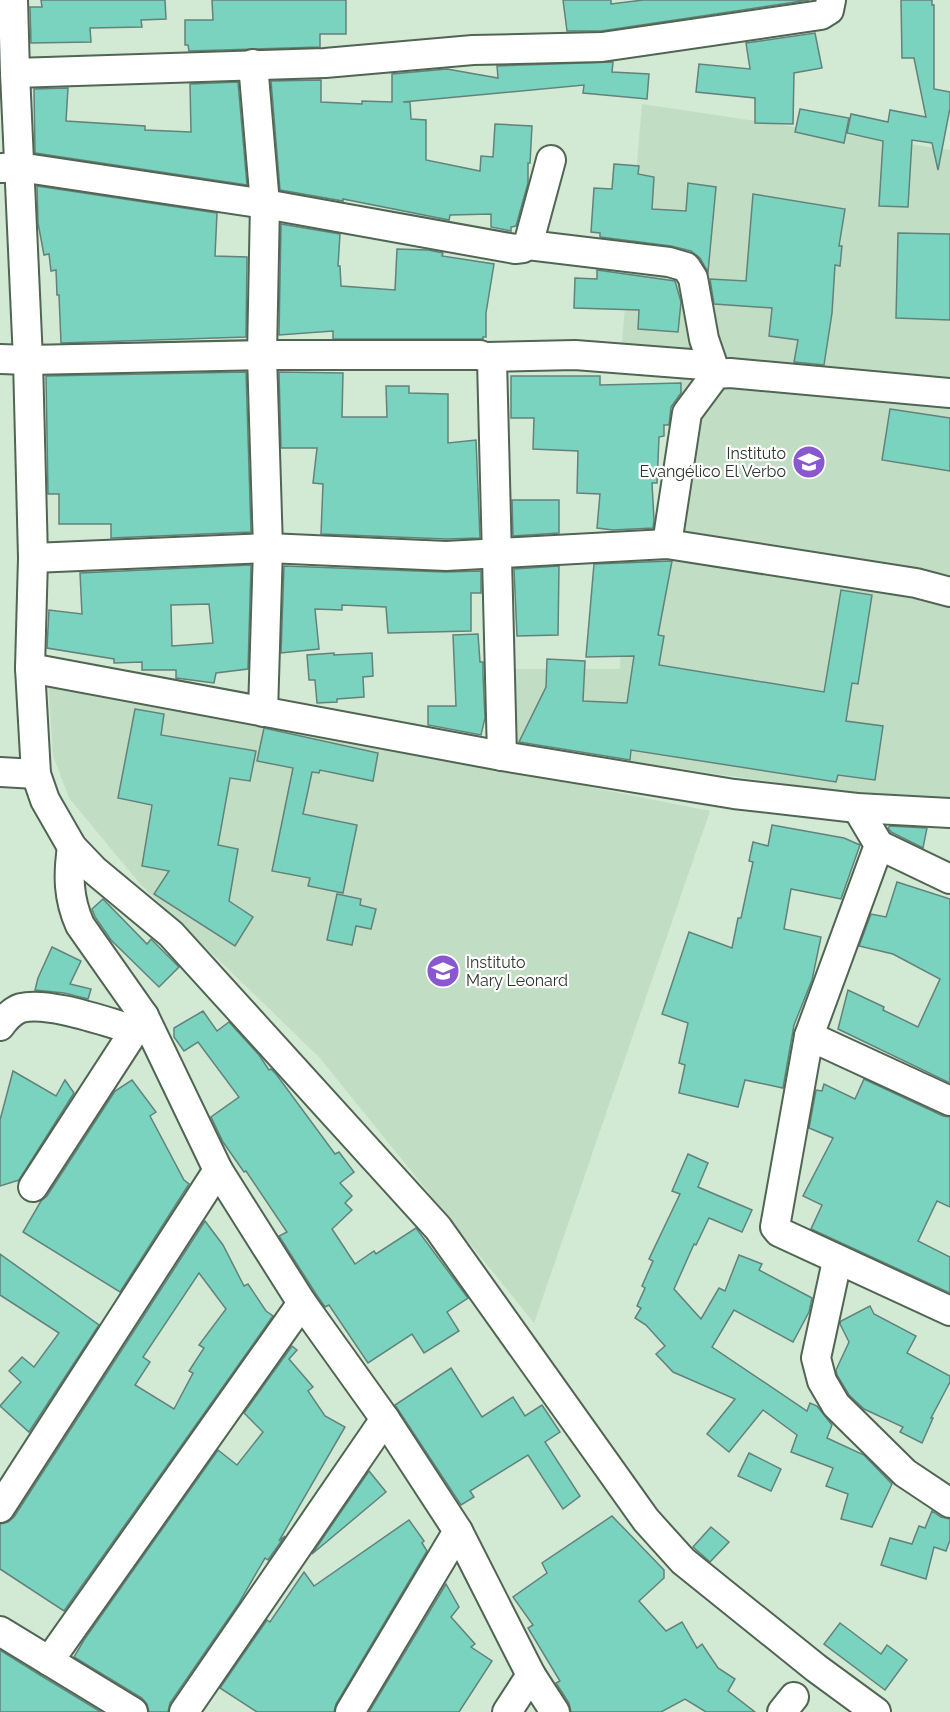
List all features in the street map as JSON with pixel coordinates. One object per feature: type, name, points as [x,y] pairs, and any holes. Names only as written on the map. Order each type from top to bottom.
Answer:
[{"type":"street","points":[[13,0],[15,73],[9,168],[28,360],[33,558],[30,668],[36,774],[45,800],[72,847],[94,870],[171,934],[438,1228],[639,1510],[666,1544],[683,1561],[736,1604],[816,1668],[876,1712]]},
{"type":"street","points":[[15,73],[325,63],[473,50],[602,47],[821,15],[830,10],[831,0]]},
{"type":"street","points":[[253,64],[265,204],[262,355],[268,548],[263,712]]},
{"type":"street","points":[[528,245],[551,160]]},
{"type":"street","points":[[9,168],[265,204],[515,249],[528,245],[669,262],[686,267],[693,278],[704,339],[716,374]]},
{"type":"street","points":[[0,359],[262,355],[480,355],[492,360],[502,756]]},
{"type":"street","points":[[487,357],[527,355],[607,357],[704,365],[716,374],[950,393]]},
{"type":"street","points":[[658,545],[687,413],[716,374]]},
{"type":"street","points":[[33,558],[268,548],[446,556],[658,545],[916,583],[950,592]]},
{"type":"street","points":[[30,668],[502,756],[734,794],[857,808],[950,813]]},
{"type":"street","points":[[0,772],[36,774]]},
{"type":"street","points":[[857,808],[879,845],[950,879]]},
{"type":"street","points":[[879,845],[809,1036],[775,1227],[779,1232],[837,1261],[950,1311]]},
{"type":"street","points":[[72,847],[69,890],[80,924],[139,1023],[218,1170],[302,1303],[385,1419],[458,1532],[531,1675],[555,1712]]},
{"type":"street","points":[[0,1026],[6,1017],[19,1009],[35,1007],[139,1023]]},
{"type":"street","points":[[33,1187],[139,1023]]},
{"type":"street","points":[[809,1036],[950,1101]]},
{"type":"street","points":[[0,1508],[218,1170]]},
{"type":"street","points":[[837,1261],[816,1358],[829,1394],[836,1405],[905,1473],[950,1503]]},
{"type":"street","points":[[50,1661],[302,1303]]},
{"type":"street","points":[[184,1712],[385,1419]]},
{"type":"street","points":[[350,1712],[458,1532]]},
{"type":"street","points":[[0,1630],[133,1712]]},
{"type":"street","points":[[507,1712],[531,1675]]},
{"type":"shaded area","name":"Instituto Evangélico El Verbo","points":[[642,104],[950,150],[950,799],[864,795],[509,744],[507,669],[620,669],[622,553],[655,554],[681,372],[620,367]]},
{"type":"shaded area","name":"Instituto Mary Leonard","points":[[48,680],[710,811],[534,1323],[319,1057],[141,885],[69,798],[53,756]]},
{"type":"building","points":[[41,0],[165,0],[166,19],[141,20],[142,27],[90,28],[91,42],[31,43],[30,7],[42,7]]},
{"type":"building","points":[[212,0],[346,0],[346,34],[320,34],[320,47],[189,51],[188,45],[185,45],[185,20],[213,20]]},
{"type":"building","points":[[563,0],[611,0],[611,4],[643,0],[809,0],[601,31],[567,31]]},
{"type":"building","points":[[901,0],[932,0],[932,5],[934,5],[934,89],[950,92],[950,108],[938,170],[932,143],[912,140],[908,207],[879,206],[883,141],[847,133],[851,114],[888,122],[890,110],[926,117],[914,58],[902,58]]},
{"type":"building","points":[[815,33],[822,68],[794,73],[793,124],[755,123],[755,98],[696,92],[699,64],[750,69],[746,43]]},
{"type":"building","points":[[613,62],[612,72],[649,74],[647,99],[583,93],[584,85],[403,102],[410,102],[411,119],[426,120],[426,160],[480,171],[481,156],[493,157],[495,124],[532,126],[528,183],[516,226],[511,227],[511,231],[491,227],[491,214],[450,215],[449,220],[343,199],[343,201],[280,190],[271,81],[321,80],[321,102],[362,104],[362,101],[392,102],[392,74],[447,69],[498,78],[497,66]]},
{"type":"building","points":[[238,82],[247,185],[35,153],[34,89],[68,88],[66,121],[145,126],[145,130],[191,132],[190,84]]},
{"type":"building","points":[[800,109],[849,118],[844,143],[795,132]]},
{"type":"building","points":[[614,164],[639,166],[638,174],[654,177],[652,209],[686,211],[688,183],[716,187],[708,272],[700,258],[691,251],[671,246],[600,237],[600,233],[591,232],[594,188],[612,189]]},
{"type":"building","points":[[37,186],[217,213],[215,256],[247,257],[246,337],[61,343],[56,270],[51,271],[49,254],[44,255],[38,223]]},
{"type":"building","points":[[753,194],[845,209],[839,246],[842,246],[840,266],[835,265],[832,313],[824,365],[794,362],[798,340],[769,336],[772,308],[714,304],[710,279],[746,281]]},
{"type":"building","points":[[281,224],[340,234],[338,266],[340,266],[341,286],[395,290],[397,249],[428,250],[443,253],[442,256],[494,264],[486,313],[486,337],[483,339],[333,339],[333,331],[279,335]]},
{"type":"building","points":[[898,233],[950,234],[950,320],[896,318]]},
{"type":"building","points":[[597,270],[675,281],[681,302],[678,332],[638,329],[639,310],[574,308],[575,278],[597,279]]},
{"type":"building","points":[[246,372],[251,532],[111,538],[111,524],[59,524],[59,494],[48,494],[46,376]]},
{"type":"building","points":[[279,372],[343,373],[342,417],[387,417],[386,386],[409,386],[409,393],[448,394],[448,443],[476,440],[480,538],[446,539],[321,534],[323,484],[313,483],[317,448],[281,448]]},
{"type":"building","points":[[511,376],[600,376],[600,385],[681,383],[681,393],[671,407],[669,425],[664,425],[664,436],[659,437],[657,483],[652,483],[653,528],[613,530],[597,528],[600,494],[577,493],[578,451],[533,449],[534,418],[511,418]]},
{"type":"building","points":[[890,409],[950,418],[950,471],[882,460]]},
{"type":"building","points":[[512,500],[559,500],[559,533],[513,536]]},
{"type":"building","points":[[672,561],[658,635],[664,636],[659,665],[824,692],[841,590],[872,595],[858,684],[852,683],[846,721],[883,726],[875,780],[838,775],[836,782],[631,750],[630,760],[519,742],[546,687],[547,659],[585,661],[583,701],[627,703],[634,656],[586,657],[594,564]]},
{"type":"building","points":[[251,565],[248,669],[216,673],[214,683],[176,678],[176,670],[142,670],[142,662],[114,663],[114,659],[47,648],[49,610],[82,614],[80,573]],"holes":[[[209,604],[213,643],[172,646],[171,605]]]},
{"type":"building","points":[[284,566],[445,572],[481,571],[481,593],[471,593],[471,631],[388,633],[386,607],[342,605],[342,610],[315,609],[319,649],[281,653]]},
{"type":"building","points":[[559,566],[558,635],[517,636],[514,569]]},
{"type":"building","points":[[478,634],[480,662],[483,662],[485,718],[481,735],[428,725],[428,706],[456,706],[453,635]]},
{"type":"building","points":[[334,653],[334,655],[372,653],[373,676],[363,677],[364,697],[317,703],[315,680],[309,680],[307,655]]},
{"type":"building","points":[[135,709],[164,714],[161,735],[256,751],[250,781],[230,778],[218,845],[238,849],[229,901],[253,917],[235,946],[154,894],[169,871],[142,866],[152,805],[118,798]]},
{"type":"building","points":[[264,728],[378,753],[373,781],[320,770],[319,773],[312,772],[303,814],[357,825],[343,893],[308,886],[310,878],[272,871],[293,768],[257,761]]},
{"type":"building","points":[[772,825],[844,838],[860,845],[841,899],[791,889],[784,929],[821,937],[812,980],[794,1025],[783,1088],[745,1080],[738,1107],[679,1093],[685,1065],[679,1063],[688,1023],[662,1014],[689,932],[732,948],[753,862],[749,861],[753,842],[768,846]]},
{"type":"building","points":[[890,826],[927,828],[923,848],[891,832],[888,828]]},
{"type":"building","points":[[897,882],[950,899],[950,1083],[838,1029],[848,990],[918,1027],[940,979],[893,954],[859,946],[871,914],[886,917]]},
{"type":"building","points":[[337,894],[361,899],[360,905],[376,909],[371,929],[356,926],[352,945],[327,940]]},
{"type":"building","points":[[103,899],[147,944],[151,939],[179,967],[159,987],[111,940],[95,917],[92,909]]},
{"type":"building","points":[[52,947],[81,961],[70,984],[91,989],[88,999],[64,993],[35,990]]},
{"type":"building","points":[[203,1011],[217,1031],[229,1022],[259,1055],[269,1070],[271,1069],[276,1074],[335,1154],[339,1152],[354,1172],[340,1183],[352,1196],[345,1203],[352,1210],[332,1229],[355,1264],[374,1251],[376,1254],[416,1228],[468,1298],[447,1312],[459,1331],[424,1353],[412,1334],[368,1363],[329,1305],[325,1307],[316,1294],[279,1236],[287,1232],[246,1171],[244,1172],[223,1142],[211,1117],[239,1097],[198,1042],[184,1051],[174,1037],[174,1028]]},
{"type":"building","points":[[13,1071],[56,1096],[65,1080],[74,1093],[19,1180],[0,1186],[0,1120]]},
{"type":"building","points":[[864,1079],[943,1116],[950,1117],[950,1207],[937,1201],[918,1241],[950,1257],[950,1293],[811,1229],[822,1205],[803,1196],[833,1138],[809,1128],[816,1090],[822,1091],[824,1084],[855,1099]]},
{"type":"building","points":[[132,1080],[156,1112],[150,1116],[184,1180],[189,1184],[120,1292],[23,1232],[41,1201],[47,1196],[115,1091]]},
{"type":"building","points":[[688,1154],[708,1163],[698,1187],[752,1210],[742,1232],[709,1218],[696,1245],[694,1244],[674,1289],[701,1319],[719,1288],[725,1291],[739,1255],[762,1264],[759,1270],[812,1298],[809,1312],[793,1342],[734,1310],[712,1347],[807,1411],[810,1403],[817,1406],[832,1425],[827,1438],[864,1455],[892,1484],[872,1527],[841,1519],[848,1494],[826,1486],[833,1468],[791,1452],[797,1435],[763,1410],[729,1452],[707,1434],[735,1399],[673,1372],[656,1354],[665,1346],[646,1325],[635,1318],[641,1308],[637,1306],[645,1288],[642,1286],[653,1261],[649,1259],[680,1194],[672,1191]]},
{"type":"building","points":[[205,1221],[223,1245],[244,1286],[248,1284],[266,1311],[273,1316],[64,1611],[0,1569],[0,1524],[14,1517]],"holes":[[[199,1273],[226,1309],[199,1345],[204,1348],[189,1371],[193,1373],[174,1409],[135,1385],[150,1362],[143,1357]]]},
{"type":"building","points":[[0,1254],[99,1325],[29,1432],[0,1406],[21,1382],[9,1371],[22,1357],[34,1367],[59,1333],[0,1295]]},
{"type":"building","points":[[870,1306],[874,1314],[916,1336],[907,1353],[950,1376],[950,1382],[931,1418],[933,1418],[922,1443],[900,1432],[903,1427],[864,1409],[849,1395],[837,1375],[836,1370],[849,1342],[840,1324],[841,1321]]},
{"type":"building","points":[[292,1346],[297,1350],[289,1359],[313,1387],[308,1391],[325,1416],[345,1427],[279,1541],[285,1536],[268,1560],[265,1558],[239,1603],[170,1703],[168,1712],[149,1712],[142,1698],[74,1657],[218,1450],[237,1465],[263,1432],[244,1413]]},
{"type":"building","points":[[451,1368],[482,1417],[513,1397],[525,1416],[542,1405],[560,1432],[545,1442],[580,1496],[563,1509],[528,1455],[470,1491],[474,1497],[461,1505],[395,1405]]},
{"type":"building","points":[[749,1453],[781,1469],[771,1491],[738,1476]]},
{"type":"building","points":[[369,1471],[386,1492],[312,1554]]},
{"type":"building","points":[[932,1511],[941,1517],[950,1519],[950,1540],[946,1551],[934,1547],[926,1579],[881,1565],[890,1538],[912,1544],[919,1526],[925,1528]]},
{"type":"building","points":[[612,1516],[664,1570],[664,1578],[639,1601],[666,1631],[682,1622],[697,1648],[702,1644],[718,1668],[735,1679],[728,1691],[755,1712],[706,1712],[685,1699],[661,1712],[571,1712],[569,1703],[556,1683],[560,1681],[528,1628],[533,1625],[513,1597],[547,1573],[542,1563]]},
{"type":"building","points":[[409,1520],[424,1541],[422,1543],[427,1551],[336,1704],[334,1712],[257,1712],[220,1688],[267,1620],[270,1622],[304,1572],[314,1586]]},
{"type":"building","points":[[711,1527],[729,1542],[710,1562],[693,1547]]},
{"type":"building","points":[[446,1584],[459,1607],[451,1617],[475,1644],[471,1647],[492,1661],[459,1712],[369,1712]]},
{"type":"building","points":[[840,1623],[881,1654],[887,1645],[907,1660],[885,1690],[824,1644]]},
{"type":"building","points":[[0,1650],[40,1675],[101,1712],[0,1712]]},
{"type":"place","name":"Instituto Evangélico El Verbo","points":[[809,462]]},
{"type":"place","name":"Instituto Mary Leonard","points":[[443,971]]}]
